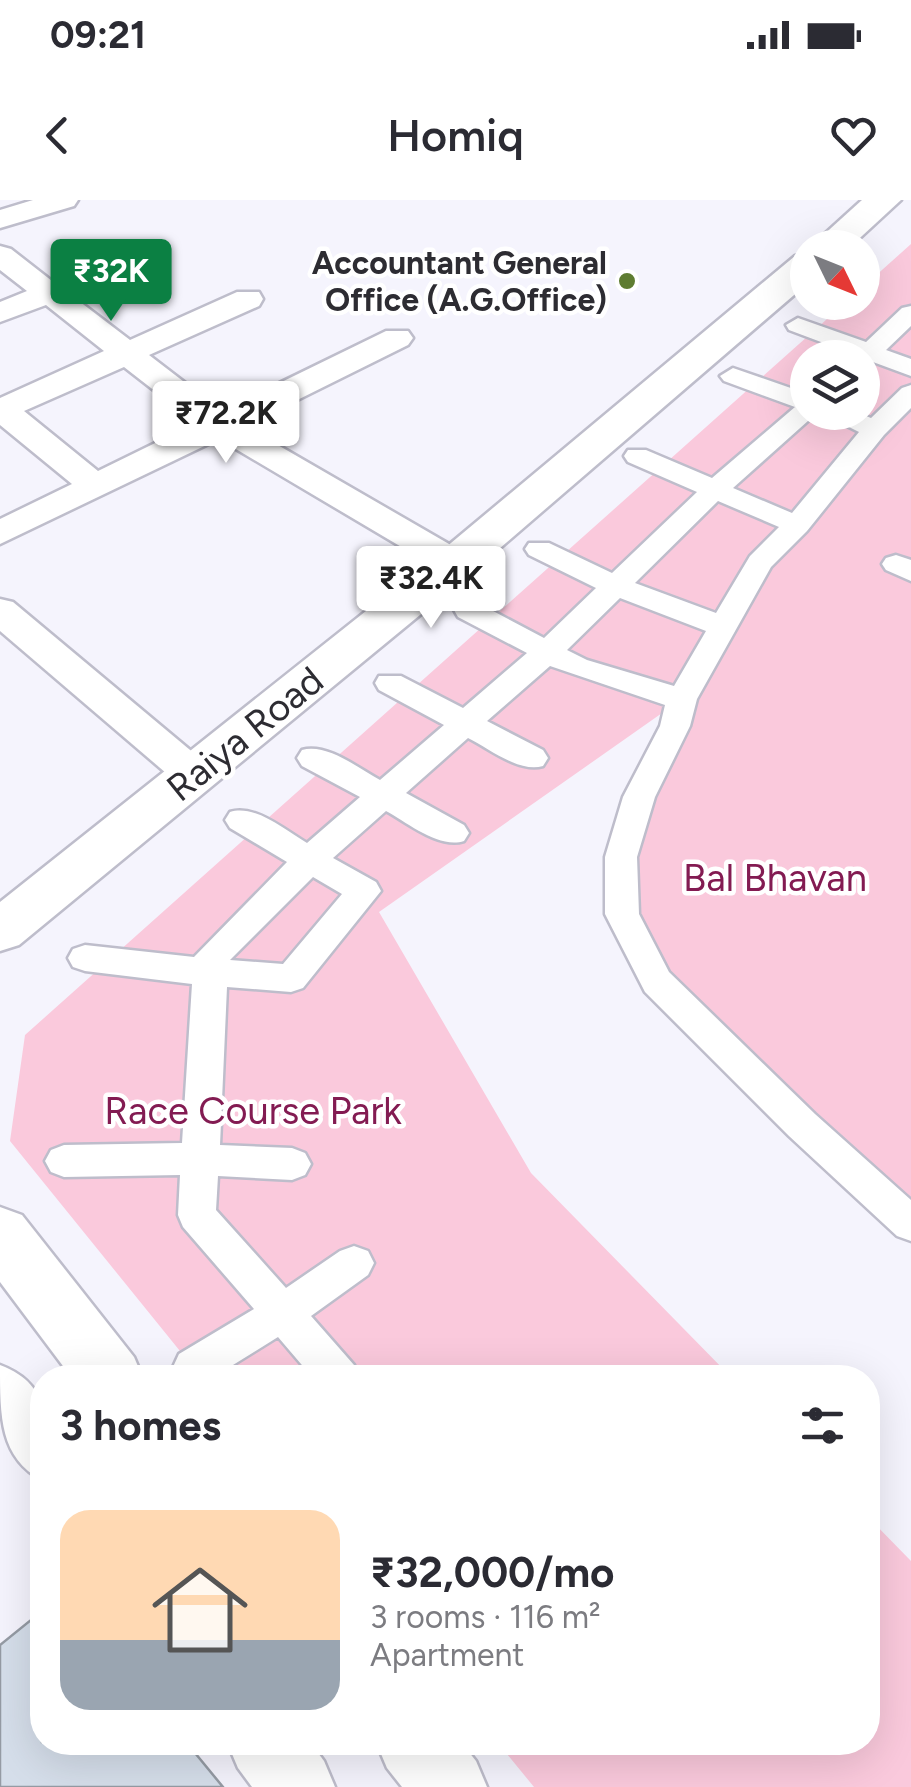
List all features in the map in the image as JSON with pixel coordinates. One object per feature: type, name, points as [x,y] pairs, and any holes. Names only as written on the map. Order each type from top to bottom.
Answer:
[{"type":"main road","points":[[848,230],[882,200]]},
{"type":"main road","name":"Raiya Road","points":[[0,931],[455,563],[790,279]]},
{"type":"main road","points":[[0,1234],[101,1365]]},
{"type":"main road","points":[[0,1395],[30,1434]]},
{"type":"main road","points":[[274,1755],[298,1787]]},
{"type":"main road","points":[[424,1755],[450,1787]]},
{"type":"street","points":[[0,218],[64,200]]},
{"type":"street","points":[[0,313],[152,251]]},
{"type":"street","points":[[0,255],[218,424],[455,563]]},
{"type":"street","points":[[95,486],[0,409],[248,299]]},
{"type":"street","points":[[880,342],[911,312]]},
{"type":"street","points":[[798,325],[832,340]]},
{"type":"street","points":[[0,533],[397,338]]},
{"type":"street","points":[[880,359],[911,368]]},
{"type":"street","points":[[733,376],[790,399]]},
{"type":"street","points":[[880,424],[911,394]]},
{"type":"street","points":[[328,1365],[197,1215],[211,958],[307,862],[548,650],[790,422]]},
{"type":"street","points":[[874,430],[797,524],[760,562],[682,699],[676,726],[638,797],[621,858],[622,914],[657,982],[802,1125],[911,1224]]},
{"type":"street","points":[[637,456],[797,524]]},
{"type":"street","points":[[538,549],[614,586],[722,626]]},
{"type":"street","points":[[0,610],[194,775]]},
{"type":"street","points":[[468,610],[576,667],[682,699]]},
{"type":"street","points":[[390,683],[532,758]]},
{"type":"street","points":[[312,758],[453,833]]},
{"type":"street","points":[[85,958],[292,978],[364,892],[240,820]]},
{"type":"street","points":[[64,1161],[292,1164]]},
{"type":"street","points":[[195,1365],[282,1313],[354,1263]]},
{"type":"green space","name":"Race Course Park","points":[[911,244],[911,1223],[722,1045],[622,914],[682,699],[379,912],[531,1173],[719,1365],[191,1365],[10,1141],[25,1035],[790,352],[790,430],[880,430],[880,340],[804,340],[826,320],[880,320],[880,272]]},
{"type":"green space","points":[[880,1529],[911,1561],[911,1787],[534,1787],[508,1755],[880,1755]]},
{"type":"building","points":[[30,1621],[30,1755],[197,1755],[223,1787],[0,1787],[0,1645]]},
{"type":"place","name":"Accountant General Office (A.G.Office)","points":[[627,281]]},
{"type":"park label","name":"Bal Bhavan","points":[[775,878]]}]
